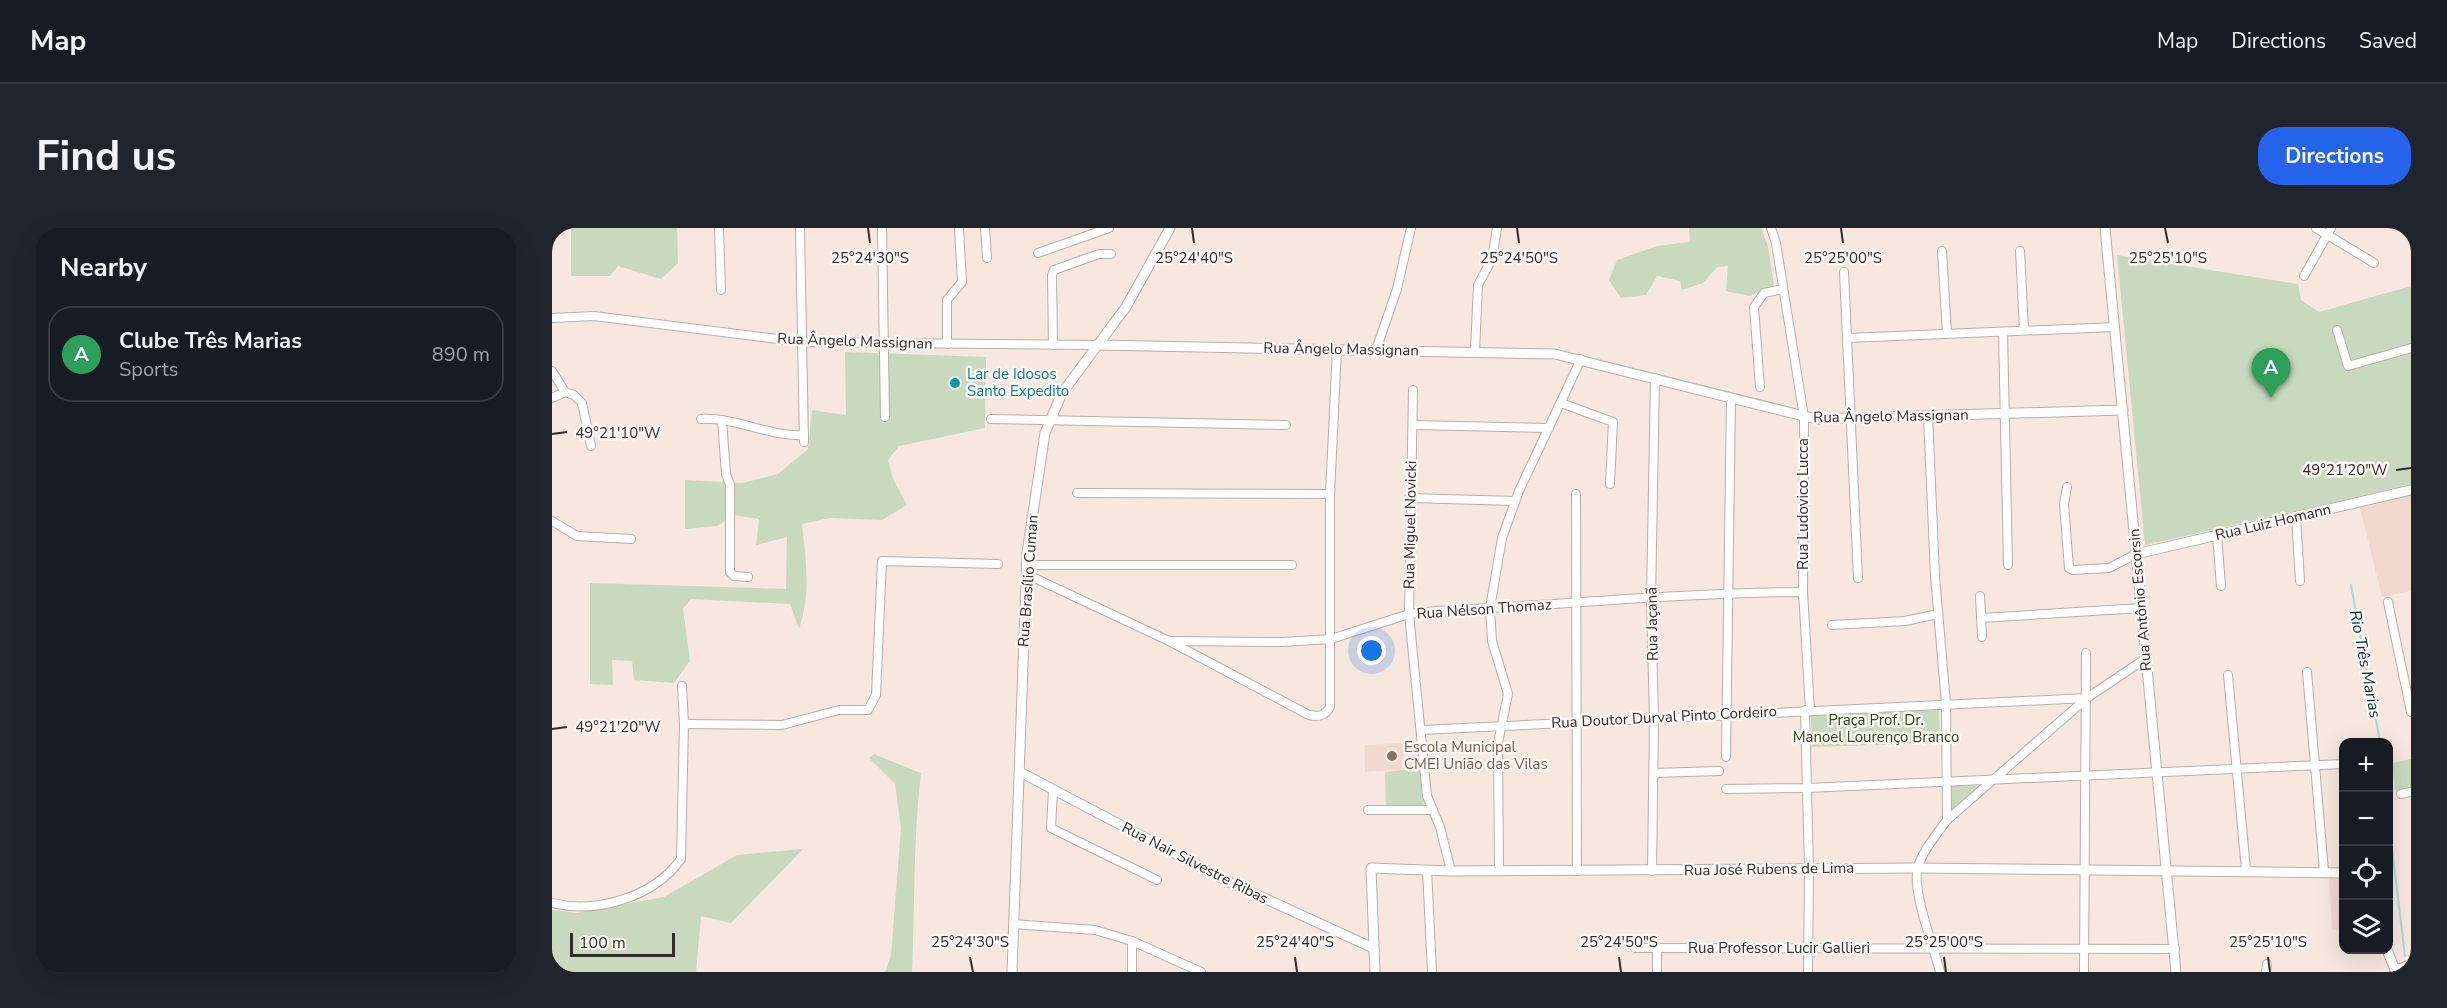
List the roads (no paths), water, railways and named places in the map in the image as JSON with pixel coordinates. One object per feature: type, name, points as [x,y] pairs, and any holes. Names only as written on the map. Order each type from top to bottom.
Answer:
[{"type":"street","points":[[719,228],[721,290]]},
{"type":"street","points":[[701,420],[722,420],[804,438],[800,228]]},
{"type":"street","points":[[882,228],[885,417]]},
{"type":"street","points":[[947,344],[947,300],[962,282],[959,228]]},
{"type":"street","points":[[985,228],[987,258]]},
{"type":"street","points":[[1038,253],[1109,228]]},
{"type":"street","name":"Rua Brasílio Cuman","points":[[1012,972],[1026,569],[1029,527],[1048,422],[1062,393],[1138,288],[1170,228]]},
{"type":"street","points":[[1376,350],[1397,289],[1411,228]]},
{"type":"street","points":[[1475,351],[1478,285],[1492,259],[1497,228]]},
{"type":"street","name":"Rua Ludovico Lucca","points":[[1771,228],[1804,417],[1803,592],[1807,710],[1808,972]]},
{"type":"street","name":"Rua Antônio Escorsin","points":[[2105,228],[2176,972]]},
{"type":"street","points":[[2316,228],[2329,231],[2374,263]]},
{"type":"street","points":[[2304,276],[2329,231]]},
{"type":"street","points":[[1942,251],[1947,333]]},
{"type":"street","points":[[2020,251],[2024,330]]},
{"type":"street","points":[[1053,345],[1052,275],[1054,270],[1099,254],[1111,254]]},
{"type":"street","points":[[1844,272],[1858,578]]},
{"type":"street","points":[[1760,387],[1754,307],[1764,294],[1783,289]]},
{"type":"street","name":"Rua Ângelo Massignan","points":[[552,318],[594,316],[802,342],[1547,353],[1581,359],[1804,417],[1852,419],[2123,410]]},
{"type":"street","points":[[1847,338],[2115,327]]},
{"type":"street","points":[[2337,330],[2348,366],[2411,348]]},
{"type":"street","points":[[2003,332],[2008,565]]},
{"type":"street","points":[[1026,569],[1309,715],[1318,717],[1327,713],[1330,707],[1331,639],[1330,494],[1337,349]]},
{"type":"street","points":[[1499,871],[1498,743],[1508,694],[1492,641],[1490,608],[1502,538],[1515,501],[1581,359]]},
{"type":"street","points":[[552,371],[565,392],[574,395],[582,404],[591,446]]},
{"type":"street","name":"Rua Jaçanã","points":[[1652,871],[1654,719],[1651,600],[1655,378]]},
{"type":"street","name":"Rua Miguel Novicki","points":[[1413,390],[1414,425],[1409,498],[1409,614],[1427,796],[1451,871]]},
{"type":"street","points":[[552,398],[565,392]]},
{"type":"street","points":[[1726,757],[1731,398]]},
{"type":"street","points":[[1561,403],[1613,422],[1610,484]]},
{"type":"street","points":[[1928,416],[1938,614],[1946,704],[1947,820]]},
{"type":"street","points":[[991,419],[1048,422],[1286,425]]},
{"type":"street","points":[[722,420],[726,474],[730,484],[730,572],[734,576],[748,577]]},
{"type":"street","points":[[1414,425],[1549,428]]},
{"type":"street","points":[[2067,487],[2064,504],[2069,568],[2073,570],[2109,568],[2136,554]]},
{"type":"street","name":"Rua Luiz Homann","points":[[2136,554],[2411,490]]},
{"type":"street","points":[[1077,492],[1330,494]]},
{"type":"street","points":[[1576,494],[1577,871]]},
{"type":"street","points":[[1409,498],[1515,501]]},
{"type":"street","points":[[2296,516],[2300,581]]},
{"type":"street","points":[[552,521],[577,536],[631,539]]},
{"type":"street","points":[[2217,535],[2221,586]]},
{"type":"street","points":[[684,724],[782,725],[839,710],[860,712],[868,710],[876,695],[882,561],[998,564]]},
{"type":"street","points":[[1026,569],[1292,565]]},
{"type":"street","name":"Rua Nélson Thomaz","points":[[1169,641],[1218,639],[1283,642],[1331,639],[1409,614],[1651,600],[1729,592],[1803,592]]},
{"type":"street","points":[[1980,596],[1982,637]]},
{"type":"street","points":[[2388,602],[2411,712]]},
{"type":"street","points":[[1981,618],[2141,608]]},
{"type":"street","points":[[1832,625],[1905,621],[1938,614]]},
{"type":"street","points":[[2084,972],[2086,653]]},
{"type":"street","points":[[1940,972],[1920,903],[1917,868],[1930,842],[1947,820],[2087,698],[2145,659]]},
{"type":"street","points":[[2307,672],[2324,872]]},
{"type":"street","points":[[2228,675],[2246,870]]},
{"type":"street","points":[[552,903],[582,906],[630,897],[658,883],[681,859],[684,724],[682,686]]},
{"type":"street","name":"Rua Doutor Durval Pinto Cordeiro","points":[[1421,730],[2087,698]]},
{"type":"street","points":[[1726,789],[1948,783],[2339,764]]},
{"type":"street","points":[[1654,773],[1719,771]]},
{"type":"street","name":"Rua Nair Silvestre Ribas","points":[[1020,772],[1229,882],[1373,948]]},
{"type":"street","points":[[1053,790],[1051,828],[1157,880]]},
{"type":"street","points":[[2401,794],[2411,792]]},
{"type":"street","points":[[1368,810],[1433,810]]},
{"type":"street","name":"Rua José Rubens de Lima","points":[[1373,948],[1371,868],[1451,871],[1652,871],[1917,868],[2339,873]]},
{"type":"street","points":[[1427,870],[1432,972]]},
{"type":"street","points":[[1014,924],[1095,930],[1132,941],[1201,972]]},
{"type":"street","points":[[1132,941],[1132,972]]},
{"type":"street","points":[[1373,948],[1375,972]]},
{"type":"street","name":"Rua Professor Lucir Gallieri","points":[[1635,948],[2175,949]]},
{"type":"street","points":[[1657,948],[1658,972]]},
{"type":"street","points":[[2389,954],[2396,971],[2411,964]]},
{"type":"waterway","name":"Rio Três Marias","points":[[2351,585],[2379,738]]},
{"type":"waterway","name":"Rio Três Marias","points":[[2392,846],[2405,956]]},
{"type":"place","name":"Lar de Idosos Santo Expedito","points":[[955,383]]},
{"type":"place","name":"Clube Três Marias","points":[[2271,398]]},
{"type":"place","name":"Escola Municipal CMEI União das Vilas","points":[[1392,756]]},
{"type":"park label","name":"Praça Prof. Dr. Manoel Lourenço Branco","points":[[1876,728]]}]
